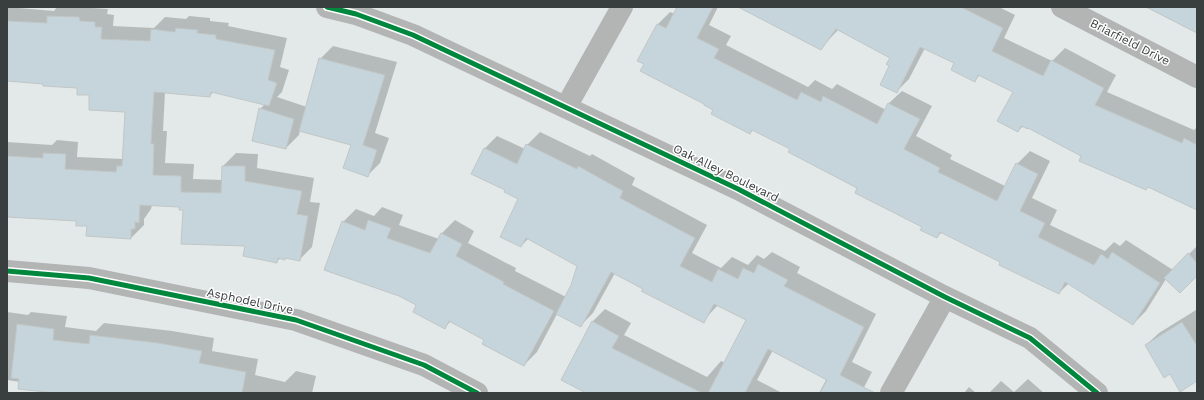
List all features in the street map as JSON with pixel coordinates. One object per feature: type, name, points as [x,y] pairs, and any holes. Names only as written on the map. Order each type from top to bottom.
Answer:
[{"type":"street","name":"Oak Alley Boulevard","points":[[327,7],[356,14],[413,35],[738,189],[945,297],[1030,338],[1097,393]]},
{"type":"street","points":[[566,107],[622,7]]},
{"type":"street","name":"Briarfield Drive","points":[[1062,7],[1197,77]]},
{"type":"street","name":"Asphodel Drive","points":[[7,271],[89,278],[296,320],[424,365],[477,393]]},
{"type":"street","points":[[891,393],[945,297]]},
{"type":"building","points":[[677,7],[713,7],[697,38],[719,49],[714,58],[797,100],[801,92],[821,102],[823,96],[877,124],[888,103],[920,119],[904,149],[940,168],[938,172],[997,201],[1016,163],[1038,174],[1020,211],[1045,223],[1038,237],[1094,265],[1101,254],[1108,259],[1112,252],[1160,283],[1133,325],[1065,282],[1059,294],[999,265],[1000,262],[940,232],[937,238],[920,230],[922,227],[855,193],[857,188],[788,152],[790,149],[752,130],[750,134],[711,114],[713,110],[704,104],[640,71],[644,64],[637,61],[657,24],[666,28]]},
{"type":"building","points":[[738,7],[961,7],[1003,28],[992,51],[1043,76],[1051,60],[1104,88],[1095,105],[1182,143],[1184,138],[1197,145],[1197,210],[1148,187],[1146,190],[1079,161],[1081,156],[1028,128],[1021,126],[1018,132],[997,121],[1013,92],[978,75],[975,82],[951,70],[954,63],[920,47],[897,93],[880,85],[889,66],[886,64],[890,58],[836,29],[821,50]]},
{"type":"building","points":[[1146,7],[1197,7],[1197,33]]},
{"type":"building","points":[[47,16],[79,17],[80,21],[95,22],[95,27],[102,27],[101,39],[150,41],[151,29],[175,32],[176,28],[198,30],[197,33],[216,35],[216,39],[275,50],[268,80],[277,83],[269,106],[211,92],[210,97],[154,92],[151,144],[154,144],[153,175],[181,176],[181,192],[221,193],[222,166],[245,166],[245,181],[302,191],[297,214],[308,216],[300,261],[278,258],[277,263],[243,256],[245,246],[181,244],[183,210],[179,210],[179,207],[140,205],[139,223],[135,222],[135,229],[131,229],[131,239],[86,236],[87,226],[76,226],[76,221],[7,217],[7,156],[43,158],[43,153],[66,154],[65,169],[116,172],[117,166],[122,166],[125,112],[89,110],[89,95],[77,95],[77,88],[43,86],[43,84],[7,81],[7,21],[47,23]]},
{"type":"building","points":[[319,58],[385,75],[363,145],[377,150],[368,177],[343,168],[351,145],[299,131]]},
{"type":"building","points":[[259,108],[294,119],[286,149],[252,141]]},
{"type":"building","points":[[526,144],[577,169],[578,166],[623,191],[620,198],[695,238],[680,266],[712,282],[718,269],[738,279],[743,268],[754,273],[758,264],[788,280],[784,286],[864,327],[840,375],[875,393],[820,393],[827,380],[768,349],[745,393],[708,393],[746,320],[714,304],[704,323],[641,291],[643,289],[611,272],[581,327],[556,314],[571,285],[577,266],[526,238],[521,247],[500,237],[518,199],[504,192],[505,190],[471,174],[484,148],[517,164]]},
{"type":"building","points":[[368,220],[391,228],[387,238],[430,253],[441,233],[462,244],[456,256],[504,282],[503,284],[554,311],[524,366],[482,344],[484,340],[449,321],[445,329],[413,312],[416,305],[399,296],[324,270],[342,221],[365,230]]},
{"type":"building","points":[[1188,253],[1197,263],[1197,276],[1180,293],[1164,278]]},
{"type":"building","points":[[592,321],[619,336],[612,348],[702,393],[586,393],[561,380]]},
{"type":"building","points":[[1182,322],[1197,346],[1197,381],[1180,392],[1170,374],[1164,378],[1145,345]]},
{"type":"building","points":[[17,324],[54,329],[53,340],[89,344],[90,335],[158,343],[202,351],[199,363],[246,372],[242,393],[55,393],[18,389],[19,379],[11,378]]},
{"type":"cycle path","points":[[327,7],[356,14],[413,35],[738,189],[945,297],[1030,338],[1097,393]]},
{"type":"cycle path","points":[[7,271],[89,278],[296,320],[424,365],[477,393]]}]
